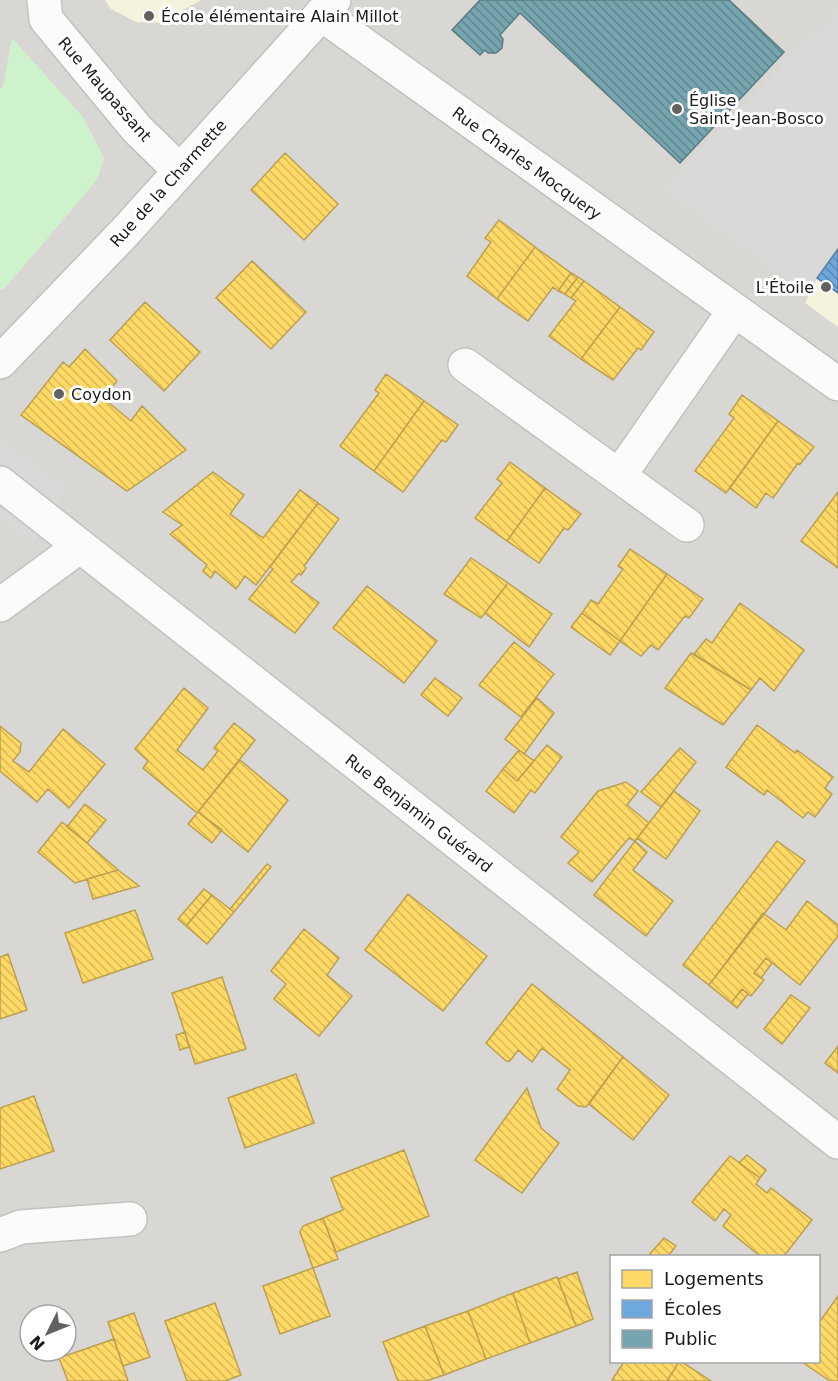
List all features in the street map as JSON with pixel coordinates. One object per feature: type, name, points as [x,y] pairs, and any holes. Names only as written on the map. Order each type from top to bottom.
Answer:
[{"type":"street","name":"Rue Maupassant","points":[[44,0],[46,19],[137,129],[179,170]]},
{"type":"street","name":"Rue de la Charmette","points":[[0,362],[125,232],[327,7]]},
{"type":"street","name":"Rue Charles Mocquery","points":[[327,7],[734,311],[838,384]]},
{"type":"street","points":[[619,476],[734,311]]},
{"type":"street","points":[[465,365],[687,525]]},
{"type":"street","name":"Rue Benjamin Guérard","points":[[0,483],[838,1142]]},
{"type":"street","points":[[0,605],[79,547]]},
{"type":"street","points":[[0,1235],[21,1227],[130,1219]]},
{"type":"shaded area","points":[[0,0],[838,0],[838,1381],[0,1381]]},
{"type":"shaded area","name":"École élémentaire Alain Millot","points":[[105,0],[201,0],[160,23],[136,22],[111,9]]},
{"type":"shaded area","points":[[838,10],[838,248],[817,278],[809,295],[662,188]]},
{"type":"shaded area","name":"L'Étoile","points":[[838,249],[838,327],[805,303],[817,278]]},
{"type":"shaded area","points":[[0,439],[65,488],[48,521],[33,543],[0,517]]},
{"type":"green space","points":[[12,38],[83,117],[104,158],[97,180],[4,289],[0,289],[0,89],[3,86]]},
{"type":"building: Logements","points":[[285,153],[338,204],[304,240],[251,190]]},
{"type":"building: Logements","points":[[499,220],[535,247],[497,299],[467,276],[491,242],[485,238]]},
{"type":"building: Logements","points":[[535,247],[571,273],[558,291],[553,287],[528,321],[497,299]]},
{"type":"building: Logements","points":[[252,261],[306,312],[271,349],[216,298]]},
{"type":"building: Logements","points":[[571,273],[578,277],[565,294],[558,291]]},
{"type":"building: Logements","points":[[578,277],[584,281],[571,298],[565,294]]},
{"type":"building: Logements","points":[[584,281],[620,307],[581,359],[549,336],[576,301],[571,298]]},
{"type":"building: Logements","points":[[145,302],[200,352],[164,391],[110,340]]},
{"type":"building: Logements","points":[[620,307],[654,332],[641,350],[638,348],[613,380],[581,359]]},
{"type":"building: Logements","points":[[85,349],[117,381],[103,398],[131,421],[142,406],[186,450],[127,491],[21,415],[63,362],[69,367]]},
{"type":"building: Logements","points":[[386,374],[424,401],[374,471],[340,446],[379,393],[375,390]]},
{"type":"building: Logements","points":[[742,395],[778,421],[726,493],[695,471],[734,418],[729,414]]},
{"type":"building: Logements","points":[[424,401],[458,425],[446,442],[442,440],[403,492],[374,471]]},
{"type":"building: Logements","points":[[778,421],[814,447],[800,464],[798,463],[773,498],[766,493],[756,508],[730,488]]},
{"type":"building: Logements","points":[[510,462],[545,488],[507,541],[475,518],[502,483],[497,479]]},
{"type":"building: Logements","points":[[213,472],[244,495],[230,514],[263,538],[300,490],[318,503],[256,585],[245,576],[236,589],[215,571],[211,578],[203,571],[207,565],[170,534],[182,525],[163,512]]},
{"type":"building: Logements","points":[[545,488],[581,514],[568,530],[564,528],[539,563],[507,541]]},
{"type":"building: Logements","points":[[838,492],[838,568],[801,541]]},
{"type":"building: Logements","points":[[318,503],[339,519],[304,566],[306,568],[301,575],[299,573],[291,582],[319,603],[295,633],[249,599],[273,569],[270,567]]},
{"type":"building: Logements","points":[[630,549],[667,574],[620,641],[582,613],[591,600],[598,604],[623,569],[618,566]]},
{"type":"building: Logements","points":[[471,558],[508,583],[481,618],[444,594]]},
{"type":"building: Logements","points":[[667,574],[703,599],[689,618],[685,616],[658,650],[651,645],[641,656],[620,641]]},
{"type":"building: Logements","points":[[508,583],[552,614],[529,647],[485,613]]},
{"type":"building: Logements","points":[[367,586],[437,641],[404,683],[333,628]]},
{"type":"building: Logements","points":[[740,603],[804,650],[774,691],[760,678],[751,690],[694,654],[706,639],[712,643]]},
{"type":"building: Logements","points":[[582,613],[620,641],[610,655],[571,627]]},
{"type":"building: Logements","points":[[514,642],[554,674],[521,717],[479,685]]},
{"type":"building: Logements","points":[[691,653],[751,690],[723,725],[665,688]]},
{"type":"building: Logements","points":[[435,678],[462,698],[448,716],[421,695]]},
{"type":"building: Logements","points":[[184,688],[208,708],[177,750],[203,770],[218,751],[214,748],[234,723],[255,740],[197,813],[143,768],[148,761],[135,749]]},
{"type":"building: Logements","points":[[537,698],[554,713],[524,754],[505,739]]},
{"type":"building: Logements","points":[[757,725],[795,753],[797,750],[833,777],[825,788],[832,794],[815,817],[808,812],[803,818],[767,790],[764,795],[726,767]]},
{"type":"building: Logements","points":[[0,726],[21,743],[20,752],[13,761],[29,772],[63,729],[105,764],[69,808],[48,789],[37,802],[0,771]]},
{"type":"building: Logements","points":[[547,745],[562,757],[535,793],[531,790],[514,813],[486,791],[503,769],[517,781]]},
{"type":"building: Logements","points":[[680,748],[696,762],[661,807],[641,792]]},
{"type":"building: Logements","points":[[519,750],[534,761],[517,781],[503,769]]},
{"type":"building: Logements","points":[[240,760],[288,800],[248,852],[198,812]]},
{"type":"building: Logements","points":[[626,782],[638,791],[627,805],[649,823],[635,841],[629,838],[592,882],[568,863],[579,852],[561,837],[598,791]]},
{"type":"building: Logements","points":[[674,791],[700,811],[666,859],[637,838]]},
{"type":"building: Logements","points":[[85,804],[106,820],[87,843],[67,827]]},
{"type":"building: Logements","points":[[198,812],[222,830],[212,843],[188,824]]},
{"type":"building: Logements","points":[[62,822],[118,870],[75,883],[38,852]]},
{"type":"building: Logements","points":[[635,841],[647,852],[633,870],[673,901],[646,936],[594,895]]},
{"type":"building: Logements","points":[[777,841],[805,861],[709,985],[683,965]]},
{"type":"building: Logements","points":[[267,864],[271,867],[234,912],[230,909]]},
{"type":"building: Logements","points":[[118,870],[139,886],[93,899],[87,879]]},
{"type":"building: Logements","points":[[204,889],[212,895],[186,926],[178,919]]},
{"type":"building: Logements","points":[[408,894],[487,956],[443,1011],[365,950]]},
{"type":"building: Logements","points":[[212,895],[234,912],[207,944],[186,926]]},
{"type":"building: Logements","points":[[807,901],[838,925],[838,936],[800,985],[766,958],[754,973],[764,980],[751,996],[742,989],[731,1003],[709,985],[763,913],[786,930]]},
{"type":"building: Logements","points":[[135,910],[153,959],[83,983],[65,933]]},
{"type":"building: Logements","points":[[304,929],[339,958],[327,975],[352,996],[319,1036],[274,999],[286,984],[271,971]]},
{"type":"building: Logements","points":[[8,954],[27,1010],[0,1019],[0,957]]},
{"type":"building: Logements","points":[[766,958],[772,963],[761,978],[754,973]]},
{"type":"building: Logements","points":[[222,977],[246,1049],[195,1064],[172,993]]},
{"type":"building: Logements","points":[[532,984],[623,1057],[586,1107],[578,1106],[557,1089],[570,1070],[542,1048],[532,1062],[518,1050],[510,1061],[506,1061],[486,1043]]},
{"type":"building: Logements","points":[[742,989],[748,994],[737,1008],[731,1003]]},
{"type":"building: Logements","points":[[791,995],[810,1008],[782,1044],[764,1029]]},
{"type":"building: Logements","points":[[185,1032],[189,1047],[180,1050],[176,1035]]},
{"type":"building: Logements","points":[[838,1046],[838,1073],[825,1063]]},
{"type":"building: Logements","points":[[623,1057],[669,1095],[633,1140],[589,1104]]},
{"type":"building: Logements","points":[[296,1074],[314,1123],[245,1148],[228,1098]]},
{"type":"building: Logements","points":[[527,1088],[541,1128],[559,1143],[522,1193],[475,1160]]},
{"type":"building: Logements","points":[[34,1096],[54,1151],[0,1169],[0,1108]]},
{"type":"building: Logements","points":[[404,1150],[429,1216],[336,1252],[323,1218],[343,1210],[331,1178]]},
{"type":"building: Logements","points":[[747,1155],[766,1170],[760,1178],[739,1163]]},
{"type":"building: Logements","points":[[730,1156],[760,1178],[756,1184],[767,1193],[771,1188],[812,1220],[785,1255],[759,1255],[723,1226],[731,1215],[724,1209],[715,1221],[692,1202]]},
{"type":"building: Logements","points":[[323,1218],[338,1259],[313,1268],[300,1232],[303,1226]]},
{"type":"building: Logements","points":[[664,1238],[676,1246],[669,1255],[649,1255]]},
{"type":"building: Logements","points":[[313,1268],[330,1316],[280,1334],[263,1286]]},
{"type":"building: Logements","points":[[577,1272],[593,1319],[576,1326],[558,1279]]},
{"type":"building: Logements","points":[[557,1277],[576,1326],[530,1343],[513,1293]]},
{"type":"building: Logements","points":[[513,1293],[530,1343],[486,1359],[468,1311]]},
{"type":"building: Logements","points":[[838,1296],[838,1381],[830,1381],[803,1363],[820,1363],[820,1321]]},
{"type":"building: Logements","points":[[215,1303],[241,1375],[225,1381],[187,1381],[165,1321]]},
{"type":"building: Logements","points":[[468,1311],[486,1359],[444,1375],[425,1326]]},
{"type":"building: Logements","points":[[134,1313],[150,1357],[123,1366],[108,1322]]},
{"type":"building: Logements","points":[[425,1326],[444,1375],[426,1381],[398,1381],[383,1342]]},
{"type":"building: Logements","points":[[114,1339],[128,1381],[68,1381],[61,1363],[78,1363],[78,1351]]},
{"type":"building: Logements","points":[[623,1363],[678,1363],[667,1381],[612,1380]]},
{"type":"building: Logements","points":[[678,1363],[684,1363],[711,1381],[667,1381]]},
{"type":"building: Écoles","points":[[838,249],[838,293],[817,278]]},
{"type":"building: Public","name":"Église Saint-Jean-Bosco","points":[[480,0],[729,0],[784,52],[680,163],[520,13],[500,35],[503,39],[502,48],[496,53],[488,53],[485,50],[480,55],[452,30]]},
{"type":"place","name":"École élémentaire Alain Millot","points":[[149,16]]},
{"type":"place","name":"Église Saint-Jean-Bosco","points":[[677,109]]},
{"type":"place","name":"L'Étoile","points":[[826,287]]},
{"type":"place","name":"Coydon","points":[[59,394]]}]
